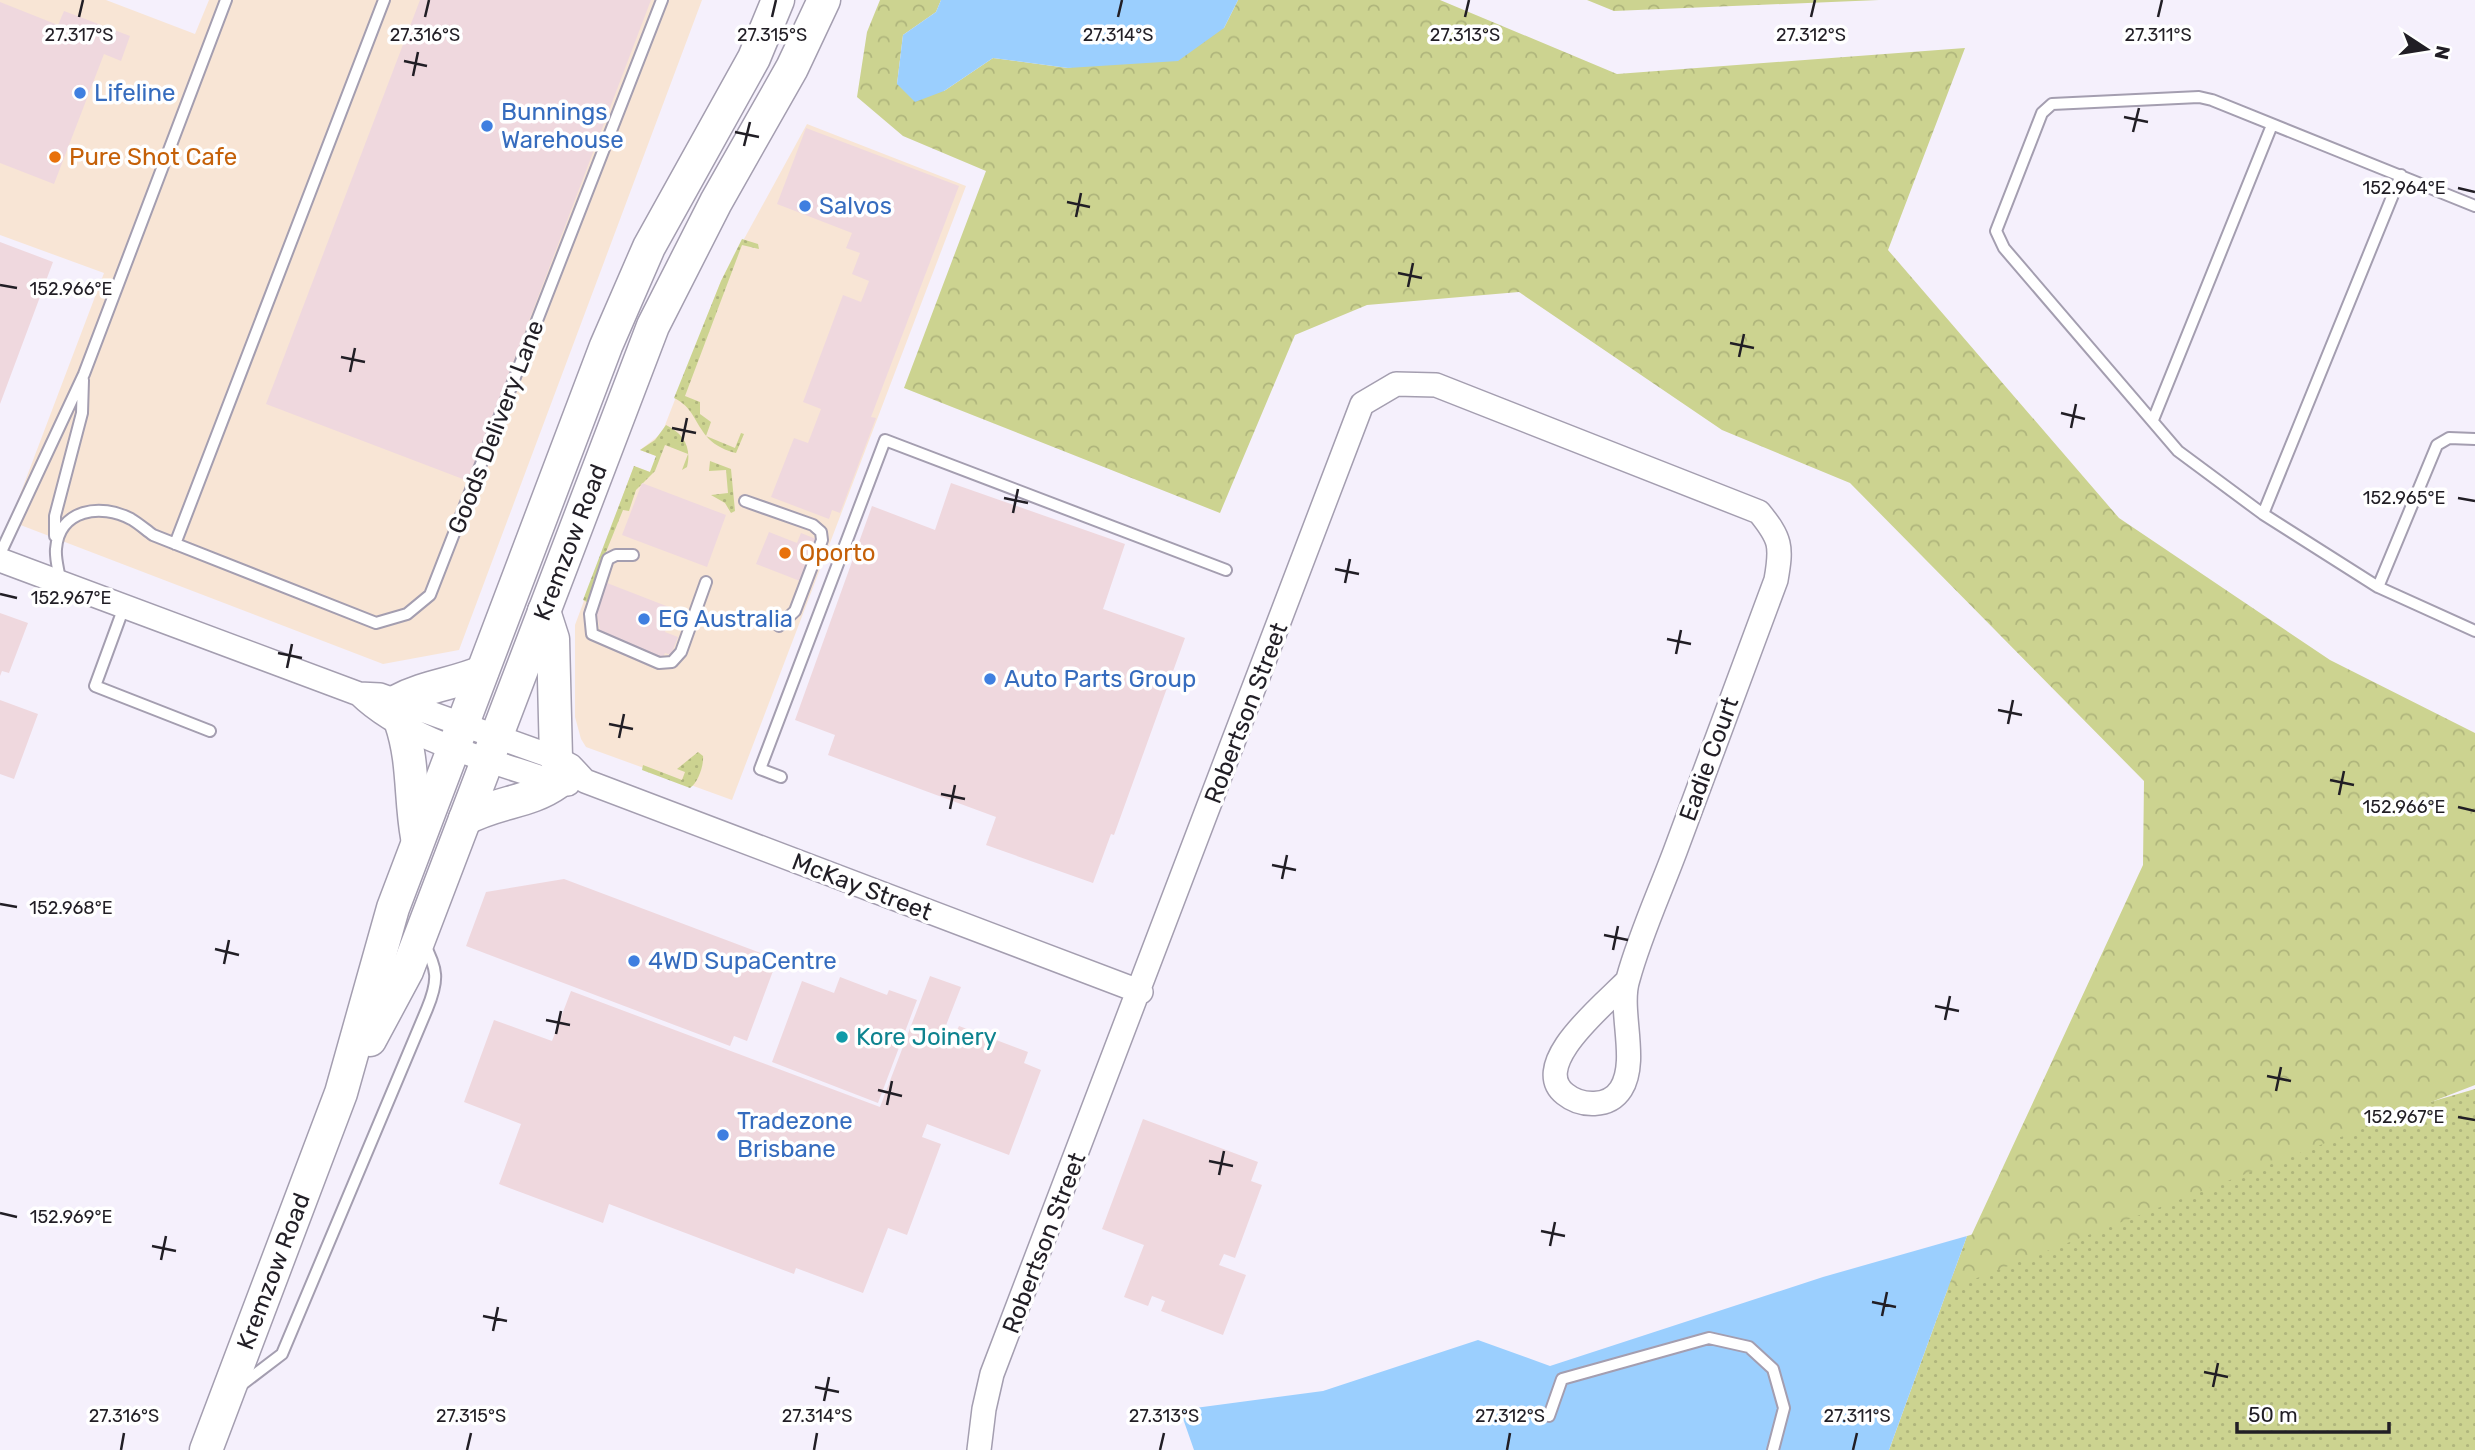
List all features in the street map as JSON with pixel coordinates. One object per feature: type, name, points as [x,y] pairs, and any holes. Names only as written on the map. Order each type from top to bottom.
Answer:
[{"type":"street","name":"Kremzow Road","points":[[206,1450],[341,1093],[393,908],[606,346],[649,247],[754,58],[778,0]]},
{"type":"street","name":"Kremzow Road","points":[[341,1093],[407,971],[653,326],[712,210],[792,68],[824,0]]},
{"type":"street","name":"Robertson Street","points":[[979,1450],[992,1374],[1141,992],[1362,404],[1396,384],[1436,385],[1759,512],[1777,534]]},
{"type":"street","name":"Eadie Court","points":[[1626,982],[1558,1055],[1555,1079],[1563,1093],[1572,1099],[1582,1103],[1601,1103],[1617,1095],[1626,1080],[1626,982],[1776,580],[1781,550],[1777,534]]},
{"type":"street","name":"McKay Street","points":[[0,560],[359,694],[377,712],[399,712],[1141,992]]},
{"type":"street","points":[[465,819],[487,807],[540,796],[566,774],[553,639],[544,611]]},
{"type":"street","points":[[418,842],[413,815],[411,758],[399,712],[421,689],[463,680],[482,672]]},
{"type":"lane","points":[[0,554],[84,374],[226,0]]},
{"type":"lane","points":[[175,544],[384,0]]},
{"type":"lane","name":"Goods Delivery Lane","points":[[56,550],[60,528],[77,513],[104,510],[131,519],[153,535],[376,623],[407,614],[430,595],[662,0]]},
{"type":"lane","points":[[2475,206],[2199,97],[2052,104],[2042,113],[1996,231],[2004,248],[2178,451],[2263,514],[2378,587],[2475,631]]},
{"type":"lane","points":[[2152,420],[2272,125]]},
{"type":"lane","points":[[2263,514],[2402,175]]},
{"type":"lane","points":[[61,583],[55,516],[82,413],[84,374]]},
{"type":"lane","points":[[2378,587],[2437,445],[2449,438],[2475,439]]},
{"type":"lane","points":[[781,777],[760,769],[885,440],[1226,570]]},
{"type":"lane","points":[[745,501],[813,525],[821,532],[822,540],[795,611],[779,626]]},
{"type":"lane","points":[[633,555],[616,555],[608,559],[590,614],[591,631],[601,640],[659,663],[672,662],[681,652],[706,582]]},
{"type":"lane","points":[[124,607],[95,686],[210,731]]},
{"type":"lane","points":[[227,1396],[282,1354],[406,1060],[434,992],[435,962],[420,936]]},
{"type":"lane","points":[[1549,1416],[1562,1379],[1709,1338],[1749,1348],[1773,1368],[1784,1408],[1773,1450]]},
{"type":"shaded area","points":[[0,0],[106,0],[195,34],[209,0],[702,0],[459,650],[383,664],[10,521],[104,273],[0,235]]},
{"type":"shaded area","points":[[807,124],[966,186],[732,800],[586,747],[575,717],[575,625],[634,466],[650,472],[656,460],[656,456],[640,450],[662,433],[721,281]]},
{"type":"green space","points":[[880,0],[941,0],[936,12],[903,35],[897,84],[944,91],[993,58],[1068,68],[1224,28],[1238,0],[1440,0],[1617,74],[1965,48],[1888,250],[2119,518],[2330,660],[2475,733],[2475,1085],[1946,1290],[2143,865],[2144,781],[1850,483],[1722,430],[1519,292],[1367,305],[1295,335],[1220,513],[904,388],[986,171],[903,136],[857,97],[867,32]]},
{"type":"green space","points":[[1587,0],[1879,0],[1614,11]]},
{"type":"green space","points":[[742,239],[758,244],[759,249],[742,245],[685,396],[700,402],[700,414],[711,422],[706,436],[690,411],[674,398],[721,281]]},
{"type":"green space","points":[[666,425],[677,432],[685,442],[688,454],[665,445],[655,471],[636,490],[629,511],[623,510],[593,584],[589,603],[583,600],[634,466],[650,472],[656,456],[640,450],[655,440]]},
{"type":"green space","points":[[741,433],[744,434],[736,453],[722,448],[707,436],[735,448]]},
{"type":"green space","points":[[688,454],[688,460],[687,467],[682,470]]},
{"type":"green space","points":[[710,461],[731,469],[735,511],[731,513],[725,503],[711,495],[728,493],[726,470],[709,471]]},
{"type":"green space","points":[[698,752],[703,756],[703,764],[698,778],[690,788],[642,770],[643,765],[682,780],[685,772],[677,769]]},
{"type":"green space","points":[[2475,1089],[2475,1450],[1889,1450],[1967,1236]]},
{"type":"water","points":[[941,0],[1238,0],[1224,28],[1178,61],[1068,68],[993,58],[944,91],[915,102],[897,84],[903,35],[936,12]]},
{"type":"water","points":[[1967,1236],[1889,1450],[1194,1450],[1180,1410],[1323,1391],[1478,1340],[1550,1366],[1823,1277]]},
{"type":"building","name":"Bunnings Warehouse","points":[[420,0],[651,0],[468,481],[266,404]]},
{"type":"building","points":[[0,2],[58,25],[64,11],[130,36],[121,61],[104,54],[54,184],[0,163]]},
{"type":"building","points":[[806,128],[959,186],[871,417],[876,418],[840,513],[832,510],[829,519],[771,497],[794,438],[808,443],[821,409],[803,402],[843,295],[861,302],[869,281],[852,274],[860,253],[846,248],[852,233],[777,204]]},
{"type":"building","points":[[0,242],[53,262],[0,404]]},
{"type":"building","points":[[642,483],[726,515],[707,567],[622,535]]},
{"type":"building","name":"Auto Parts Group","points":[[951,483],[1125,544],[1103,609],[1185,638],[1114,835],[1111,834],[1093,883],[986,845],[996,817],[828,755],[835,735],[795,720],[872,506],[935,530]]},
{"type":"building","name":"Oporto","points":[[769,532],[797,543],[801,533],[816,539],[800,581],[756,564]]},
{"type":"building","points":[[607,583],[674,609],[665,632],[678,637],[671,655],[665,653],[663,658],[601,634],[594,600],[600,602]]},
{"type":"building","points":[[0,613],[28,623],[9,673],[2,671],[0,676]]},
{"type":"building","points":[[0,700],[38,714],[14,779],[0,774]]},
{"type":"building","name":"4WD SupaCentre","points":[[564,879],[766,955],[761,967],[773,971],[747,1041],[734,1036],[730,1046],[466,946],[486,892]]},
{"type":"building","name":"Tradezone Brisbane","points":[[930,976],[961,987],[943,1033],[954,1037],[959,1026],[1028,1052],[1024,1063],[1041,1070],[1009,1155],[927,1124],[922,1137],[941,1144],[907,1235],[888,1228],[863,1293],[796,1268],[794,1274],[609,1204],[603,1223],[499,1184],[521,1124],[464,1102],[494,1020],[552,1041],[571,991],[880,1107]]},
{"type":"building","name":"Kore Joinery","points":[[840,977],[887,995],[889,990],[917,1000],[878,1103],[772,1062],[802,981],[834,993]]},
{"type":"building","points":[[1143,1119],[1258,1162],[1251,1181],[1262,1185],[1235,1258],[1224,1254],[1219,1265],[1246,1275],[1223,1335],[1161,1311],[1165,1301],[1152,1296],[1148,1306],[1124,1297],[1144,1245],[1102,1229]]},
{"type":"place","name":"Lifeline","points":[[80,93]]},
{"type":"place","name":"Bunnings Warehouse","points":[[487,126]]},
{"type":"place","name":"Pure Shot Cafe","points":[[55,157]]},
{"type":"place","name":"Salvos","points":[[805,206]]},
{"type":"place","name":"Oporto","points":[[785,553]]},
{"type":"place","name":"EG Australia","points":[[644,619]]},
{"type":"place","name":"Auto Parts Group","points":[[990,679]]},
{"type":"place","name":"4WD SupaCentre","points":[[634,961]]},
{"type":"place","name":"Kore Joinery","points":[[842,1037]]},
{"type":"place","name":"Tradezone Brisbane","points":[[723,1135]]}]
